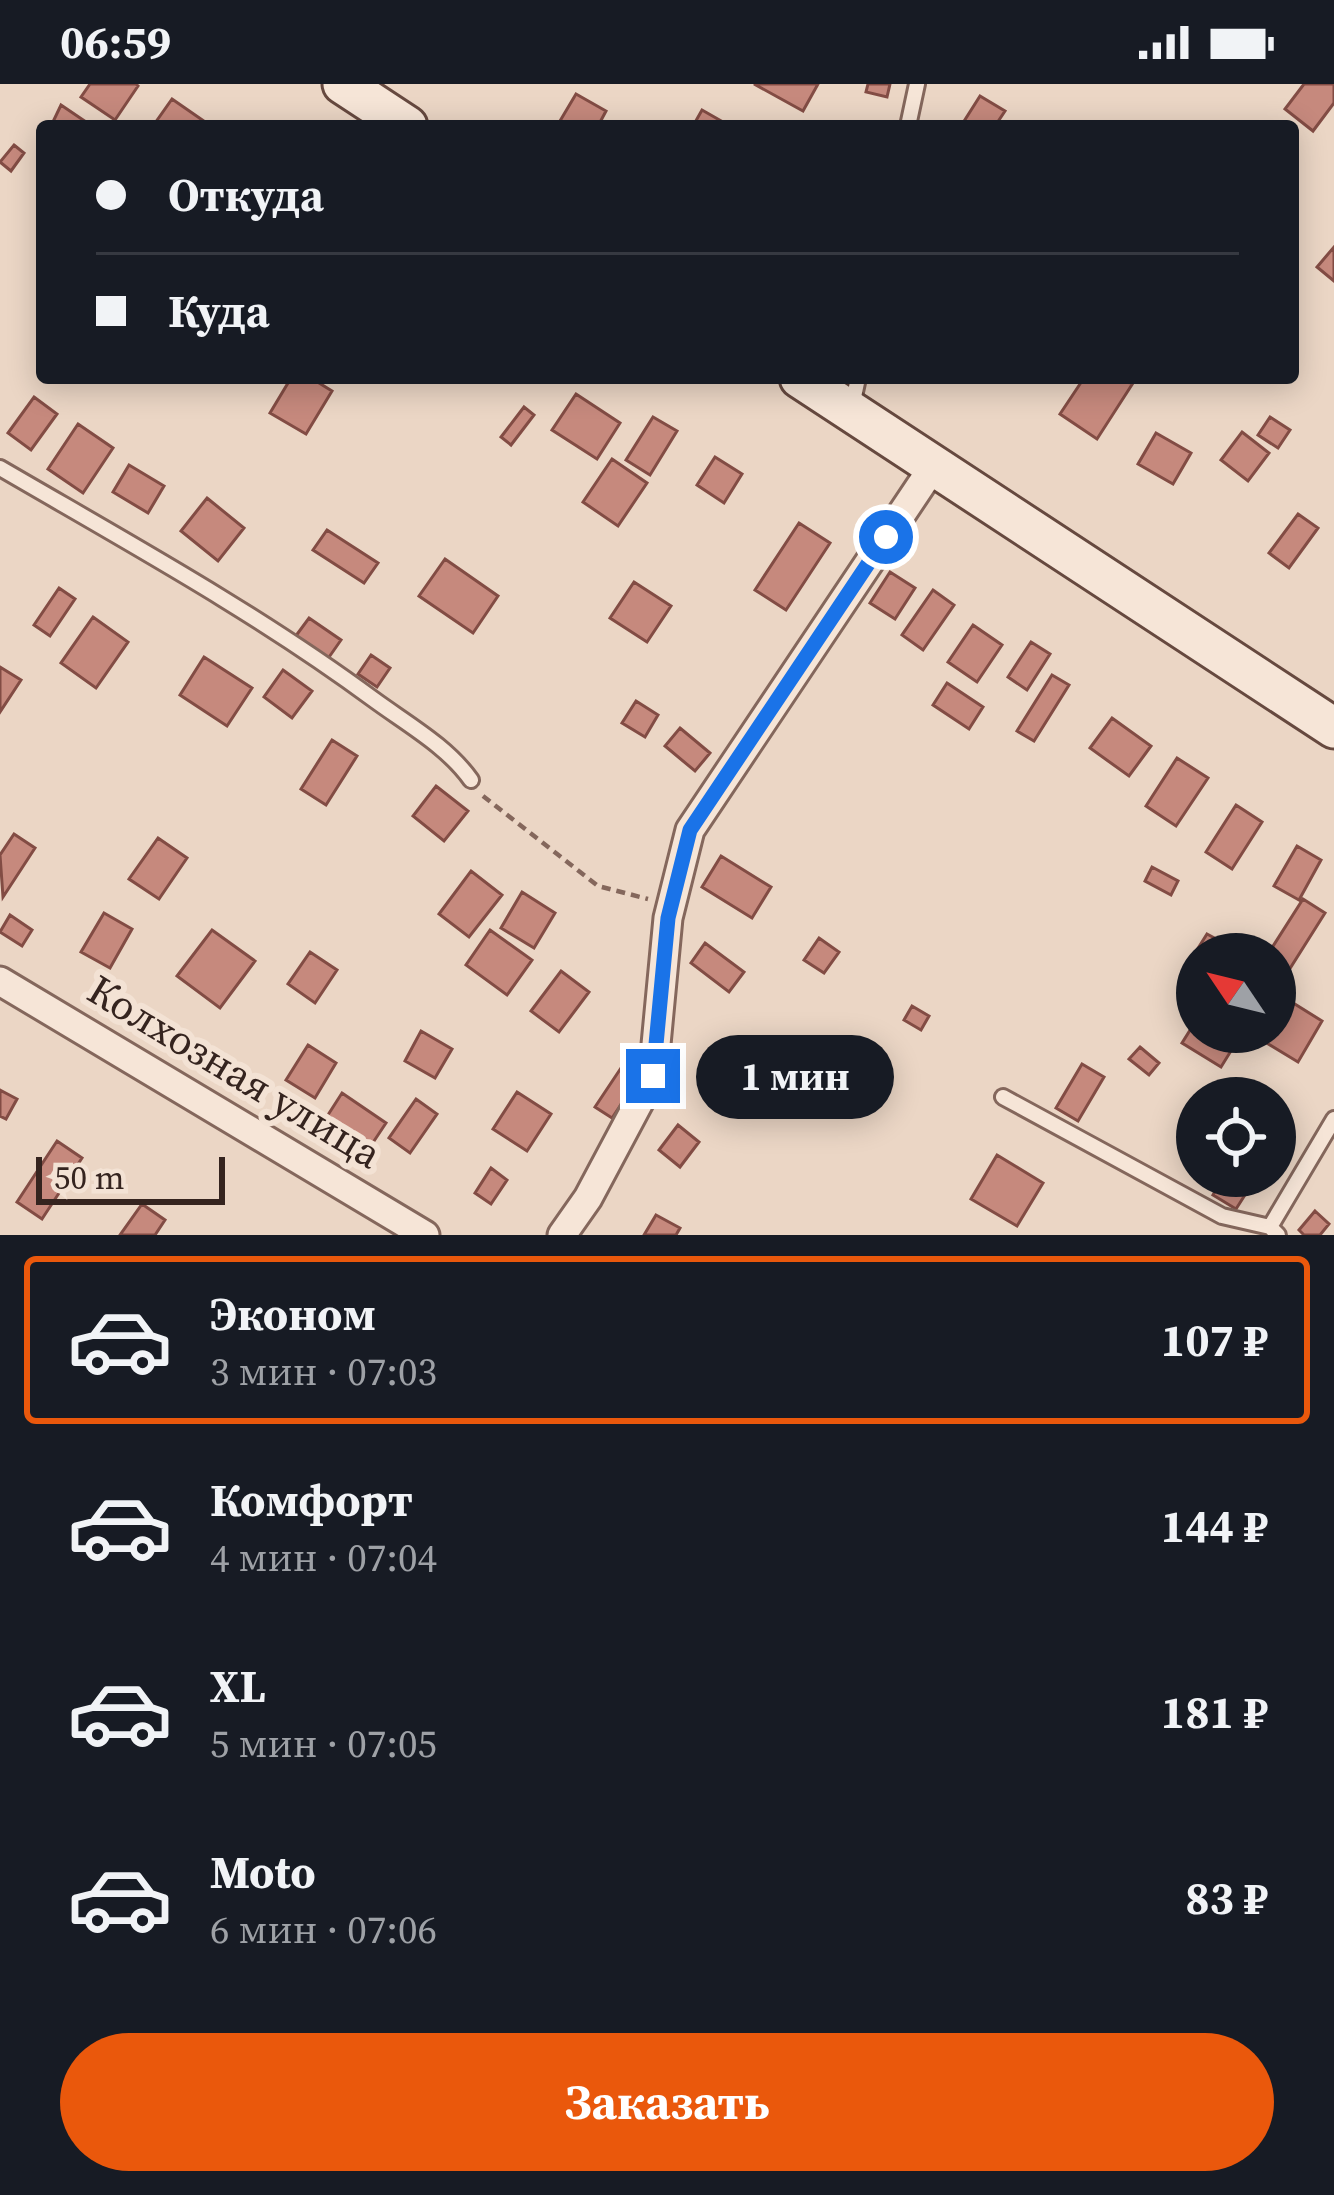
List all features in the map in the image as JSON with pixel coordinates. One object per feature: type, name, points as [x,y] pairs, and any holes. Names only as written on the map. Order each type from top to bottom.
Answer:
[{"type":"main road","points":[[343,84],[398,120]]},
{"type":"main road","points":[[821,384],[855,394],[935,464],[1334,728]]},
{"type":"street","points":[[562,1235],[588,1198],[653,1076],[671,905],[690,830],[935,464]]},
{"type":"street","name":"Колхозная улица","points":[[0,981],[425,1235]]},
{"type":"lane","points":[[909,120],[916,84]]},
{"type":"lane","points":[[0,468],[223,597],[319,660],[457,760],[471,780]]},
{"type":"lane","points":[[1004,1097],[1222,1216],[1274,1231],[1334,1119]]},
{"type":"path","points":[[471,780],[483,796],[598,886],[671,905]]},
{"type":"building","points":[[90,84],[138,86],[115,120],[81,97]]},
{"type":"building","points":[[754,84],[818,84],[803,111]]},
{"type":"building","points":[[868,84],[890,84],[887,97],[866,92]]},
{"type":"building","points":[[1304,84],[1334,84],[1334,103],[1313,131],[1285,109]]},
{"type":"building","points":[[576,94],[606,111],[601,120],[561,120]]},
{"type":"building","points":[[980,96],[1005,111],[999,120],[965,120]]},
{"type":"building","points":[[172,99],[202,120],[157,120]]},
{"type":"building","points":[[61,105],[83,120],[54,120]]},
{"type":"building","points":[[702,110],[720,120],[696,120]]},
{"type":"building","points":[[14,145],[24,153],[11,171],[0,162]]},
{"type":"building","points":[[1334,247],[1334,281],[1317,267]]},
{"type":"building","points":[[287,384],[321,384],[332,391],[306,434],[270,413]]},
{"type":"building","points":[[1080,384],[1132,384],[1097,439],[1060,414]]},
{"type":"building","points":[[576,394],[620,423],[597,459],[552,430]]},
{"type":"building","points":[[34,397],[57,414],[31,450],[8,433]]},
{"type":"building","points":[[524,407],[534,415],[511,445],[501,437]]},
{"type":"building","points":[[653,417],[677,431],[650,475],[626,460]]},
{"type":"building","points":[[1270,417],[1290,430],[1278,448],[1258,435]]},
{"type":"building","points":[[78,424],[113,448],[83,493],[48,469]]},
{"type":"building","points":[[1242,432],[1269,453],[1248,481],[1221,460]]},
{"type":"building","points":[[1156,433],[1191,453],[1173,484],[1138,464]]},
{"type":"building","points":[[715,457],[742,474],[724,503],[697,485]]},
{"type":"building","points":[[612,459],[647,483],[618,526],[583,502]]},
{"type":"building","points":[[129,465],[164,486],[148,513],[113,492]]},
{"type":"building","points":[[207,498],[244,528],[218,561],[181,531]]},
{"type":"building","points":[[1298,514],[1318,528],[1289,568],[1269,553]]},
{"type":"building","points":[[799,523],[830,543],[786,610],[755,590]]},
{"type":"building","points":[[327,530],[378,563],[364,583],[313,550]]},
{"type":"building","points":[[445,559],[498,596],[473,633],[419,596]]},
{"type":"building","points":[[890,572],[915,588],[895,619],[870,603]]},
{"type":"building","points":[[634,582],[671,606],[647,642],[610,618]]},
{"type":"building","points":[[59,588],[75,599],[50,636],[34,625]]},
{"type":"building","points":[[933,590],[954,605],[923,650],[902,635]]},
{"type":"building","points":[[93,617],[128,642],[96,688],[61,663]]},
{"type":"building","points":[[309,618],[341,640],[327,660],[295,637]]},
{"type":"building","points":[[973,625],[1002,645],[977,682],[948,662]]},
{"type":"building","points":[[1031,642],[1050,654],[1027,690],[1008,677]]},
{"type":"building","points":[[371,655],[390,668],[377,687],[358,674]]},
{"type":"building","points":[[204,657],[252,688],[227,726],[180,695]]},
{"type":"building","points":[[0,667],[21,680],[0,712]]},
{"type":"building","points":[[283,670],[312,691],[292,718],[264,697]]},
{"type":"building","points":[[1052,675],[1069,685],[1034,741],[1017,731]]},
{"type":"building","points":[[947,683],[983,707],[969,729],[933,705]]},
{"type":"building","points":[[636,701],[658,715],[645,737],[622,723]]},
{"type":"building","points":[[1112,718],[1151,746],[1129,776],[1090,748]]},
{"type":"building","points":[[680,728],[710,753],[695,771],[665,746]]},
{"type":"building","points":[[332,740],[357,756],[326,805],[301,789]]},
{"type":"building","points":[[1177,758],[1208,778],[1176,826],[1146,806]]},
{"type":"building","points":[[436,786],[468,811],[444,841],[413,816]]},
{"type":"building","points":[[1236,805],[1262,822],[1232,869],[1206,852]]},
{"type":"building","points":[[14,834],[35,848],[3,897],[0,855]]},
{"type":"building","points":[[158,838],[187,858],[159,899],[129,879]]},
{"type":"building","points":[[1297,846],[1321,860],[1299,900],[1274,886]]},
{"type":"building","points":[[721,856],[771,887],[752,918],[702,887]]},
{"type":"building","points":[[1152,867],[1178,881],[1171,895],[1145,881]]},
{"type":"building","points":[[471,871],[502,895],[469,937],[439,914]]},
{"type":"building","points":[[522,892],[555,913],[534,948],[501,928]]},
{"type":"building","points":[[1303,899],[1325,913],[1296,959],[1296,933],[1281,933]]},
{"type":"building","points":[[104,913],[132,929],[110,968],[81,952]]},
{"type":"building","points":[[10,915],[32,930],[22,946],[0,932]]},
{"type":"building","points":[[212,930],[255,961],[220,1008],[177,976]]},
{"type":"building","points":[[490,930],[532,960],[507,995],[466,965]]},
{"type":"building","points":[[819,938],[839,952],[824,973],[804,960]]},
{"type":"building","points":[[705,943],[744,972],[729,992],[691,963]]},
{"type":"building","points":[[310,952],[337,970],[315,1003],[288,984]]},
{"type":"building","points":[[561,971],[589,992],[559,1032],[531,1011]]},
{"type":"building","points":[[1296,1005],[1322,1021],[1298,1062],[1283,1053],[1296,1053]]},
{"type":"building","points":[[912,1006],[929,1016],[921,1030],[904,1020]]},
{"type":"building","points":[[421,1031],[452,1049],[435,1078],[405,1061]]},
{"type":"building","points":[[308,1045],[336,1063],[315,1098],[286,1080]]},
{"type":"building","points":[[1140,1047],[1159,1063],[1149,1075],[1129,1059]]},
{"type":"building","points":[[1198,1053],[1230,1053],[1221,1067]]},
{"type":"building","points":[[1082,1064],[1104,1077],[1078,1121],[1056,1108]]},
{"type":"building","points":[[621,1068],[638,1079],[612,1118],[595,1107]]},
{"type":"building","points":[[0,1090],[17,1099],[6,1119],[0,1116]]},
{"type":"building","points":[[517,1092],[551,1114],[527,1151],[493,1129]]},
{"type":"building","points":[[342,1093],[386,1123],[370,1147],[326,1118]]},
{"type":"building","points":[[416,1099],[437,1114],[410,1153],[389,1138]]},
{"type":"building","points":[[678,1125],[699,1142],[680,1167],[659,1150]]},
{"type":"building","points":[[57,1141],[82,1158],[42,1219],[17,1202]]},
{"type":"building","points":[[997,1155],[1043,1183],[1017,1226],[971,1199]]},
{"type":"building","points":[[491,1168],[507,1180],[491,1204],[475,1193]]},
{"type":"building","points":[[1216,1197],[1244,1197],[1236,1209]]},
{"type":"building","points":[[142,1204],[165,1220],[155,1235],[120,1235]]},
{"type":"building","points":[[1315,1211],[1329,1224],[1320,1235],[1304,1235],[1299,1230]]},
{"type":"building","points":[[656,1215],[680,1228],[676,1235],[644,1235]]},
{"type":"route","points":[[653,1076],[668,918],[690,830],[886,537]]}]
